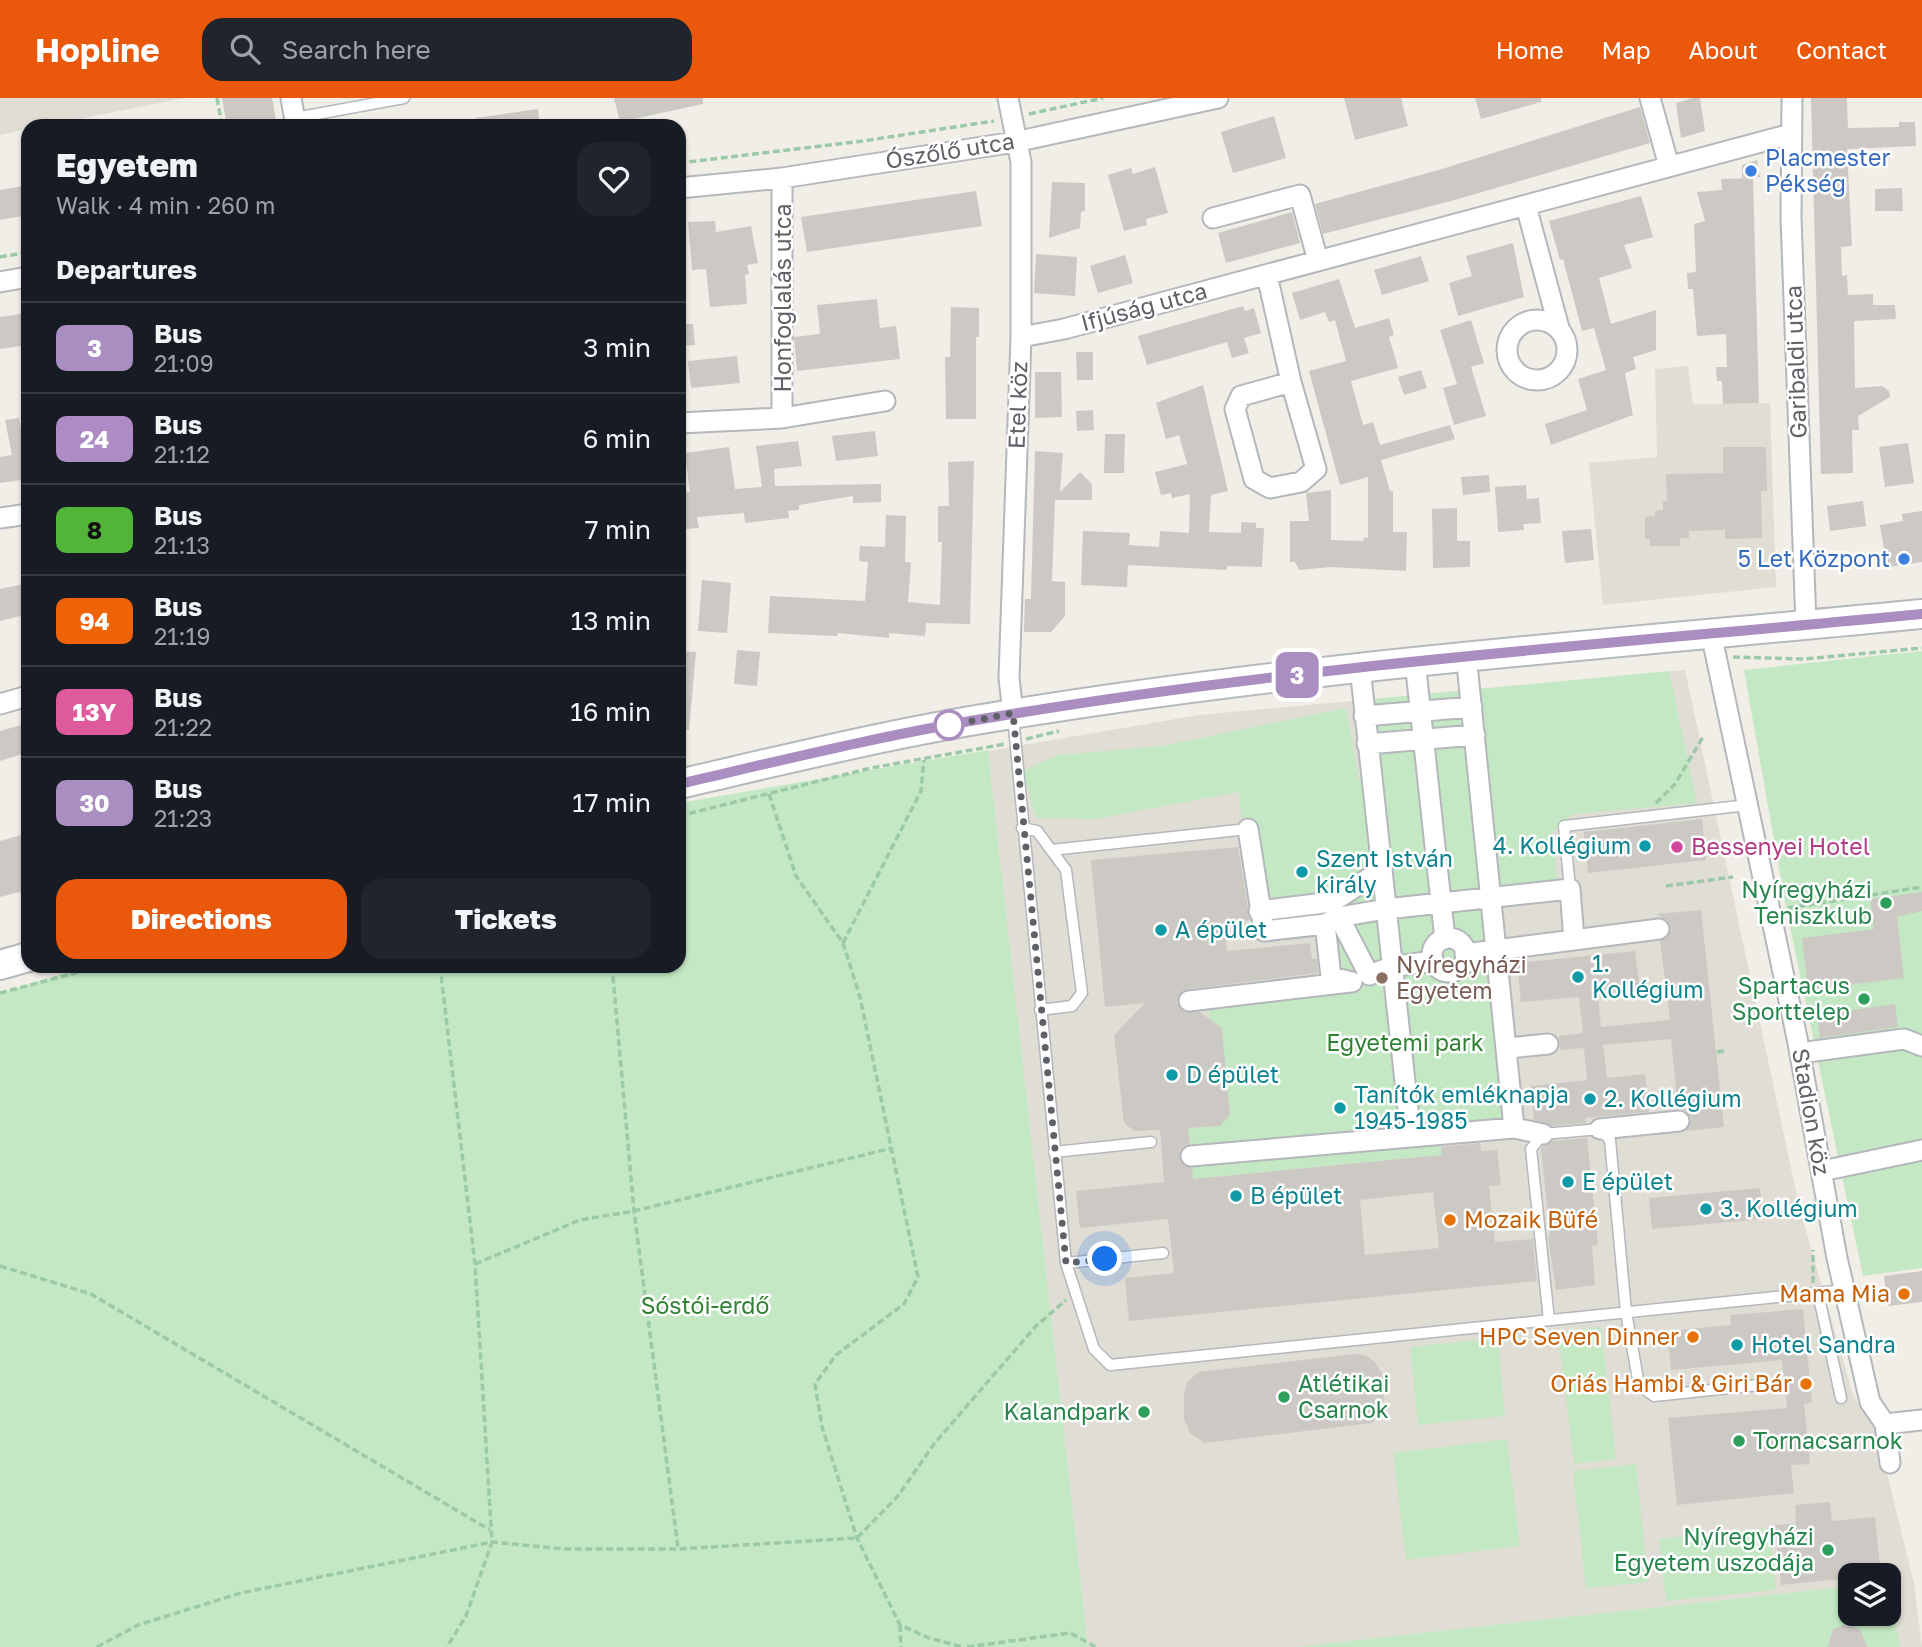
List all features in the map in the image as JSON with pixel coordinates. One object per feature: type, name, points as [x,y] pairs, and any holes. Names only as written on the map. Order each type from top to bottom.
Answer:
[{"type":"main road","points":[[686,783],[1013,713],[1415,661],[1713,645],[1806,625],[1922,614]]},
{"type":"main road","points":[[0,965],[21,959]]},
{"type":"street","points":[[291,98],[295,119]]},
{"type":"street","name":"Etel köz","points":[[1008,98],[1021,162],[1021,337],[1009,678],[1013,713]]},
{"type":"street","name":"Ószőlő utca","points":[[686,187],[782,178],[1015,142],[1218,98]]},
{"type":"street","points":[[1650,98],[1669,166]]},
{"type":"street","name":"Garibaldi utca","points":[[1792,98],[1791,218],[1806,625]]},
{"type":"street","name":"Ifjúság utca","points":[[1021,337],[1064,329],[1791,134]]},
{"type":"street","name":"Honfoglalás utca","points":[[782,178],[782,418]]},
{"type":"street","points":[[1213,218],[1300,195],[1318,261]]},
{"type":"street","points":[[1526,206],[1559,328]]},
{"type":"street","points":[[1267,275],[1291,382],[1316,470],[1301,482],[1270,488],[1254,478],[1235,409],[1241,396],[1291,382]]},
{"type":"street","points":[[0,282],[21,278]]},
{"type":"street","name":"Honfoglalás utca","points":[[686,423],[782,418],[885,401]]},
{"type":"street","points":[[0,518],[21,515]]},
{"type":"street","name":"Stadion köz","points":[[1713,645],[1800,1053],[1845,1290],[1870,1402],[1885,1424],[1890,1463]]},
{"type":"street","points":[[1415,661],[1445,939]]},
{"type":"street","points":[[1360,667],[1410,1138]]},
{"type":"street","points":[[1468,674],[1493,897],[1514,1128]]},
{"type":"street","points":[[0,704],[21,698]]},
{"type":"street","points":[[1364,716],[1472,707]]},
{"type":"street","points":[[1367,744],[1475,735]]},
{"type":"street","points":[[1248,829],[1264,931],[1331,916],[1570,888],[1574,940]]},
{"type":"street","points":[[1350,982],[1331,977],[1331,916],[1382,870]]},
{"type":"street","points":[[1331,916],[1369,975],[1395,1005]]},
{"type":"street","points":[[1465,954],[1659,929]]},
{"type":"street","points":[[1445,939],[1456,940],[1465,954],[1463,964],[1455,971],[1444,972],[1432,961],[1436,944],[1445,939]]},
{"type":"street","points":[[1189,1001],[1350,982],[1391,967],[1432,961]]},
{"type":"street","points":[[1800,1053],[1905,1039],[1922,1046]]},
{"type":"street","points":[[1508,1048],[1548,1044]]},
{"type":"street","points":[[1600,1129],[1679,1121]]},
{"type":"street","points":[[1191,1156],[1514,1128],[1543,1134]]},
{"type":"street","points":[[1822,1171],[1922,1150]]},
{"type":"street","points":[[1885,1424],[1922,1420]]},
{"type":"lane","points":[[310,119],[404,98]]},
{"type":"lane","points":[[1013,713],[1066,1263],[1094,1349],[1110,1365],[1845,1290]]},
{"type":"lane","points":[[1570,888],[1564,826],[1748,804]]},
{"type":"lane","points":[[1022,828],[1037,831],[1066,870],[1082,993],[1072,1006],[1040,1010]]},
{"type":"lane","points":[[1051,850],[1248,829]]},
{"type":"lane","points":[[1549,1320],[1531,1149],[1543,1134],[1600,1129],[1610,1140],[1626,1312],[1639,1385],[1654,1396],[1768,1384]]},
{"type":"lane","points":[[1054,1152],[1151,1142]]},
{"type":"lane","points":[[1066,1263],[1163,1253]]},
{"type":"lane","points":[[1816,1293],[1841,1398]]},
{"type":"path","points":[[218,98],[221,119]]},
{"type":"path","points":[[686,162],[863,141],[1011,118],[1102,98]]},
{"type":"path","points":[[0,257],[21,253]]},
{"type":"path","points":[[1713,645],[1804,659],[1922,648]]},
{"type":"path","points":[[686,814],[871,768],[1015,742],[1068,729]]},
{"type":"path","points":[[1640,817],[1675,784],[1703,737]]},
{"type":"path","points":[[843,943],[921,791],[924,760]]},
{"type":"path","points":[[769,794],[796,876],[843,943],[860,997],[918,1277],[904,1304],[836,1355],[815,1384],[822,1426],[857,1538],[900,1625],[901,1647]]},
{"type":"path","points":[[1665,886],[1733,877]]},
{"type":"path","points":[[1786,908],[1922,887]]},
{"type":"path","points":[[0,993],[76,973]]},
{"type":"path","points":[[441,973],[475,1264],[492,1542],[466,1616],[447,1647]]},
{"type":"path","points":[[613,973],[634,1211],[678,1549]]},
{"type":"path","points":[[1717,1052],[1724,1051]]},
{"type":"path","points":[[475,1264],[580,1220],[634,1211],[892,1148]]},
{"type":"path","points":[[1813,1250],[1816,1293]]},
{"type":"path","points":[[0,1266],[91,1294],[491,1530]]},
{"type":"path","points":[[97,1647],[138,1625],[241,1593],[492,1542],[565,1549],[678,1549],[857,1538],[898,1496],[934,1444],[1036,1326],[1075,1291]]},
{"type":"path","points":[[900,1625],[929,1638],[965,1647],[1070,1633],[1096,1647]]},
{"type":"shaded area","points":[[0,98],[185,98],[78,119],[21,119],[21,130],[0,135]]},
{"type":"shaded area","points":[[1688,366],[1693,404],[1770,403],[1776,587],[1603,605],[1589,463],[1657,457],[1655,369]]},
{"type":"shaded area","name":"Nyíregyházi Egyetem","points":[[1685,670],[1799,1206],[1853,1395],[1877,1432],[1914,1584],[1922,1647],[1899,1647],[1896,1626],[1901,1626],[1901,1563],[1838,1563],[1838,1587],[1295,1647],[1088,1647],[988,751],[1199,715]]},
{"type":"green space","name":"Spartacus Sporttelep","points":[[1922,651],[1922,1268],[1863,1276],[1786,908],[1744,670]]},
{"type":"green space","name":"Egyetemi park","points":[[1669,671],[1697,803],[1573,814],[1552,832],[1558,888],[1490,896],[1511,1125],[1439,1135],[1442,1155],[1193,1179],[1188,1128],[1220,1126],[1230,1115],[1222,1029],[1209,1019],[1208,996],[1326,984],[1332,941],[1350,938],[1345,909],[1253,920],[1239,792],[1096,819],[1036,818],[1023,771],[1057,755],[1163,746],[1346,708],[1359,780],[1372,779],[1363,700]]},
{"type":"green space","name":"Sóstói-erdő","points":[[988,750],[1088,1647],[0,1647],[0,993],[64,973],[686,973],[686,802]]},
{"type":"green space","points":[[1601,1327],[1616,1459],[1574,1464],[1558,1332]]},
{"type":"green space","points":[[1498,1338],[1505,1416],[1418,1425],[1410,1347]]},
{"type":"green space","points":[[1507,1439],[1520,1546],[1406,1560],[1393,1453]]},
{"type":"green space","points":[[1636,1464],[1648,1582],[1586,1588],[1573,1471]]},
{"type":"green space","points":[[1770,1528],[1776,1590],[1666,1601],[1659,1539]]},
{"type":"green space","points":[[1838,1587],[1838,1626],[1896,1626],[1900,1647],[1295,1647]]},
{"type":"building","points":[[222,98],[272,98],[276,119],[226,119]]},
{"type":"building","points":[[614,98],[703,98],[703,104],[634,119],[619,119]]},
{"type":"building","points":[[1344,98],[1401,98],[1408,126],[1355,140]]},
{"type":"building","points":[[1475,98],[1541,98],[1541,102],[1481,119]]},
{"type":"building","points":[[1700,98],[1705,131],[1681,138],[1676,103]]},
{"type":"building","points":[[1811,98],[1847,98],[1848,128],[1899,127],[1899,122],[1915,122],[1916,146],[1847,149],[1852,246],[1841,247],[1842,276],[1847,275],[1848,295],[1873,294],[1873,305],[1895,305],[1896,319],[1854,321],[1855,388],[1882,386],[1889,391],[1890,397],[1858,416],[1859,430],[1852,430],[1853,473],[1821,474]]},
{"type":"building","points":[[1640,107],[1650,143],[1451,201],[1323,234],[1315,204],[1442,169]]},
{"type":"building","points":[[538,109],[539,119],[476,119]]},
{"type":"building","points":[[1274,116],[1286,158],[1233,173],[1221,132]]},
{"type":"building","name":"Placmester Pékség","points":[[1757,160],[1760,177],[1742,178],[1742,165]]},
{"type":"building","points":[[1155,167],[1168,213],[1146,219],[1147,225],[1124,231],[1108,175],[1131,168],[1133,174]]},
{"type":"building","points":[[1753,178],[1759,403],[1723,404],[1722,381],[1717,381],[1716,367],[1727,367],[1726,334],[1697,336],[1693,289],[1688,289],[1687,273],[1696,272],[1694,224],[1705,221],[1697,192],[1722,190],[1721,179]]},
{"type":"building","points":[[1052,182],[1085,183],[1085,211],[1081,212],[1080,228],[1049,238]]},
{"type":"building","points":[[21,186],[21,216],[0,220],[0,190]]},
{"type":"building","points":[[1902,188],[1903,211],[1875,211],[1875,189]]},
{"type":"building","points":[[976,191],[982,226],[807,252],[801,217]]},
{"type":"building","points":[[1641,196],[1653,237],[1624,245],[1632,268],[1599,278],[1611,324],[1656,310],[1656,350],[1633,357],[1636,369],[1625,373],[1633,415],[1551,445],[1545,424],[1587,410],[1578,379],[1606,370],[1594,328],[1582,331],[1563,259],[1560,260],[1549,221]]},
{"type":"building","points":[[1292,212],[1300,243],[1226,263],[1218,233]]},
{"type":"building","points":[[715,221],[716,232],[751,226],[758,263],[747,265],[747,304],[710,307],[706,269],[692,270],[688,222]]},
{"type":"building","points":[[1513,243],[1524,297],[1458,316],[1449,283],[1472,276],[1466,256]]},
{"type":"building","points":[[1036,254],[1077,257],[1075,296],[1034,293]]},
{"type":"building","points":[[1125,255],[1133,283],[1098,293],[1090,266]]},
{"type":"building","points":[[1421,256],[1429,281],[1382,295],[1374,270]]},
{"type":"building","points":[[1339,279],[1355,328],[1389,318],[1394,335],[1389,337],[1398,368],[1351,381],[1363,425],[1373,422],[1380,445],[1450,425],[1455,439],[1381,460],[1390,491],[1393,491],[1393,532],[1407,532],[1406,571],[1331,567],[1299,570],[1295,562],[1290,562],[1290,521],[1309,521],[1306,493],[1331,490],[1331,540],[1363,541],[1364,537],[1368,538],[1368,477],[1340,485],[1309,371],[1346,361],[1335,320],[1329,322],[1325,312],[1300,320],[1292,293]]},
{"type":"building","points":[[877,299],[880,328],[896,326],[900,359],[797,371],[794,337],[820,334],[817,305]]},
{"type":"building","points":[[1243,306],[1245,311],[1254,308],[1261,333],[1244,338],[1249,353],[1232,358],[1227,342],[1147,365],[1138,336]]},
{"type":"building","points":[[951,307],[979,308],[979,337],[976,337],[976,419],[946,419],[945,357],[950,357]]},
{"type":"building","points":[[21,314],[21,346],[0,349],[0,317]]},
{"type":"building","points":[[1471,320],[1484,363],[1471,367],[1486,416],[1454,425],[1443,388],[1457,384],[1440,330]]},
{"type":"building","points":[[686,324],[693,324],[695,345],[686,346]]},
{"type":"building","points":[[1076,352],[1093,352],[1093,380],[1077,380]]},
{"type":"building","points":[[737,356],[740,383],[691,388],[688,361]]},
{"type":"building","points":[[1421,370],[1427,388],[1404,395],[1398,377]]},
{"type":"building","points":[[1035,372],[1061,372],[1062,417],[1035,418]]},
{"type":"building","points":[[1203,385],[1228,491],[1211,495],[1209,532],[1241,533],[1241,522],[1256,523],[1256,528],[1264,528],[1262,567],[1227,566],[1227,570],[1128,565],[1127,587],[1081,585],[1083,531],[1130,533],[1129,545],[1159,547],[1160,531],[1189,533],[1190,494],[1172,498],[1171,493],[1161,495],[1155,472],[1187,464],[1179,435],[1166,439],[1156,403]]},
{"type":"building","points":[[1093,410],[1094,430],[1077,431],[1076,411]]},
{"type":"building","points":[[19,418],[21,480],[0,483],[0,457],[12,455],[5,420]]},
{"type":"building","points":[[875,431],[878,456],[836,461],[832,436]]},
{"type":"building","points":[[1105,434],[1125,434],[1124,473],[1104,473]]},
{"type":"building","points":[[798,441],[802,466],[774,469],[775,486],[881,484],[881,502],[853,503],[853,496],[799,505],[799,510],[788,511],[789,518],[745,523],[744,513],[697,517],[699,528],[686,529],[686,493],[690,492],[686,453],[729,447],[735,489],[762,487],[756,446]]},
{"type":"building","points":[[1908,443],[1914,483],[1885,487],[1879,447]]},
{"type":"building","points":[[1723,447],[1766,447],[1767,491],[1761,491],[1762,538],[1725,539],[1725,530],[1689,531],[1689,538],[1680,538],[1680,546],[1650,546],[1650,539],[1645,539],[1645,517],[1655,516],[1655,511],[1663,510],[1663,501],[1667,501],[1666,474],[1723,473]]},
{"type":"building","points":[[1035,451],[1063,453],[1060,492],[1080,472],[1092,484],[1092,500],[1055,500],[1052,581],[1065,582],[1065,616],[1051,632],[1024,632],[1025,599],[1031,599]]},
{"type":"building","points":[[974,461],[970,624],[926,623],[925,636],[889,633],[889,638],[838,633],[837,636],[768,633],[770,596],[865,601],[868,562],[859,561],[860,546],[885,547],[886,515],[906,516],[905,562],[911,562],[908,602],[940,605],[942,542],[938,542],[938,506],[949,506],[948,462]]},
{"type":"building","points":[[1489,475],[1490,492],[1463,495],[1461,477]]},
{"type":"building","points":[[1526,485],[1527,499],[1539,498],[1541,523],[1523,524],[1524,530],[1498,532],[1495,487]]},
{"type":"building","points":[[1863,501],[1866,526],[1830,531],[1827,506]]},
{"type":"building","points":[[1457,508],[1457,541],[1470,541],[1470,567],[1433,568],[1432,509]]},
{"type":"building","points":[[1922,511],[1922,562],[1887,567],[1880,525],[1903,521],[1902,514]]},
{"type":"building","points":[[1591,529],[1594,560],[1565,563],[1562,531]]},
{"type":"building","points":[[702,580],[731,583],[727,633],[698,631]]},
{"type":"building","points":[[21,584],[21,616],[0,621],[0,589]]},
{"type":"building","points":[[737,650],[760,652],[757,686],[734,684]]},
{"type":"building","points":[[686,651],[696,652],[689,730],[686,730]]},
{"type":"building","points":[[21,725],[21,754],[0,761],[0,731]]},
{"type":"building","name":"4. Kollégium","points":[[1702,819],[1706,860],[1588,873],[1584,832]]},
{"type":"building","points":[[21,835],[21,892],[0,897],[0,841]]},
{"type":"building","points":[[1238,847],[1250,920],[1224,923],[1227,951],[1310,943],[1312,959],[1317,959],[1318,973],[1188,989],[1178,996],[1177,1003],[1184,1012],[1200,1012],[1222,1028],[1230,1115],[1220,1126],[1188,1128],[1190,1144],[1180,1150],[1181,1162],[1192,1168],[1193,1179],[1442,1155],[1441,1147],[1480,1143],[1481,1151],[1497,1150],[1501,1185],[1489,1186],[1495,1242],[1533,1239],[1537,1281],[1129,1321],[1125,1278],[1174,1273],[1168,1219],[1080,1228],[1076,1191],[1164,1182],[1160,1130],[1134,1131],[1124,1123],[1114,1035],[1145,1003],[1105,1007],[1091,860]],"holes":[[[1433,1192],[1439,1248],[1365,1255],[1360,1200]]]},
{"type":"building","points":[[1922,892],[1922,911],[1897,917],[1904,978],[1808,990],[1802,938],[1874,929],[1870,899]]},
{"type":"building","points":[[1701,910],[1724,1127],[1686,1131],[1691,1119],[1685,1110],[1678,1109],[1671,1039],[1603,1045],[1607,1078],[1645,1074],[1649,1112],[1585,1118],[1586,1123],[1552,1126],[1534,1120],[1531,1086],[1587,1080],[1584,1048],[1560,1050],[1559,1039],[1559,1036],[1583,1033],[1579,997],[1521,1002],[1517,963],[1635,951],[1640,990],[1598,995],[1601,1027],[1670,1020],[1660,941],[1667,938],[1671,928],[1668,921],[1657,914]]},
{"type":"building","points":[[1895,1004],[1898,1027],[1820,1038],[1817,1015]]},
{"type":"building","name":"E épület","points":[[1587,1138],[1598,1245],[1592,1246],[1595,1285],[1556,1290],[1548,1237],[1541,1148],[1553,1141]]},
{"type":"building","name":"3. Kollégium","points":[[1760,1188],[1763,1219],[1652,1229],[1649,1198]]},
{"type":"building","points":[[1922,1271],[1922,1302],[1888,1306],[1884,1276]]},
{"type":"building","name":"Tornacsarnok","points":[[1803,1309],[1812,1403],[1804,1404],[1810,1464],[1791,1465],[1794,1493],[1677,1505],[1668,1418],[1787,1408],[1782,1360],[1671,1370],[1667,1331],[1731,1325],[1730,1315]]},
{"type":"building","name":"Atlétikai Csarnok","points":[[1354,1354],[1365,1355],[1375,1362],[1383,1375],[1385,1390],[1381,1413],[1372,1423],[1205,1443],[1190,1433],[1184,1419],[1184,1393],[1188,1381],[1199,1372]]},
{"type":"building","name":"Nyíregyházi Egyetem uszodája","points":[[1830,1502],[1832,1521],[1875,1517],[1880,1563],[1838,1563],[1838,1579],[1781,1585],[1775,1525],[1796,1523],[1795,1505]]},
{"type":"building","points":[[1854,1626],[1861,1631],[1867,1647],[1828,1647],[1833,1629]]},
{"type":"bus line","name":"3","points":[[686,782],[989,717],[1104,699],[1360,667],[1922,614]]},
{"type":"place","name":"Placmester Pékség","points":[[1751,171]]},
{"type":"place","name":"5 Let Központ","points":[[1904,559]]},
{"type":"place","name":"4. Kollégium","points":[[1645,846]]},
{"type":"place","name":"Bessenyei Hotel","points":[[1677,847]]},
{"type":"place","name":"Szent István király","points":[[1302,872]]},
{"type":"place","name":"Nyíregyházi Teniszklub","points":[[1886,903]]},
{"type":"place","name":"A épület","points":[[1161,930]]},
{"type":"place","name":"1. Kollégium","points":[[1578,977]]},
{"type":"place","name":"Nyíregyházi Egyetem","points":[[1382,978]]},
{"type":"place","name":"Spartacus Sporttelep","points":[[1864,999]]},
{"type":"place","name":"D épület","points":[[1172,1075]]},
{"type":"place","name":"2. Kollégium","points":[[1590,1099]]},
{"type":"place","name":"Tanítók emléknapja 1945-1985","points":[[1340,1108]]},
{"type":"place","name":"E épület","points":[[1568,1182]]},
{"type":"place","name":"B épület","points":[[1236,1196]]},
{"type":"place","name":"3. Kollégium","points":[[1706,1209]]},
{"type":"place","name":"Mozaik Büfé","points":[[1450,1220]]},
{"type":"place","name":"Mama Mia","points":[[1904,1294]]},
{"type":"place","name":"HPC Seven Dinner","points":[[1693,1337]]},
{"type":"place","name":"Hotel Sandra","points":[[1737,1345]]},
{"type":"place","name":"Oriás Hambi & Giri Bár","points":[[1806,1384]]},
{"type":"place","name":"Atlétikai Csarnok","points":[[1284,1397]]},
{"type":"place","name":"Kalandpark","points":[[1144,1412]]},
{"type":"place","name":"Tornacsarnok","points":[[1739,1441]]},
{"type":"place","name":"Nyíregyházi Egyetem uszodája","points":[[1828,1550]]},
{"type":"route","points":[[949,725],[942,727],[1013,713],[1066,1263],[1105,1259]]}]
